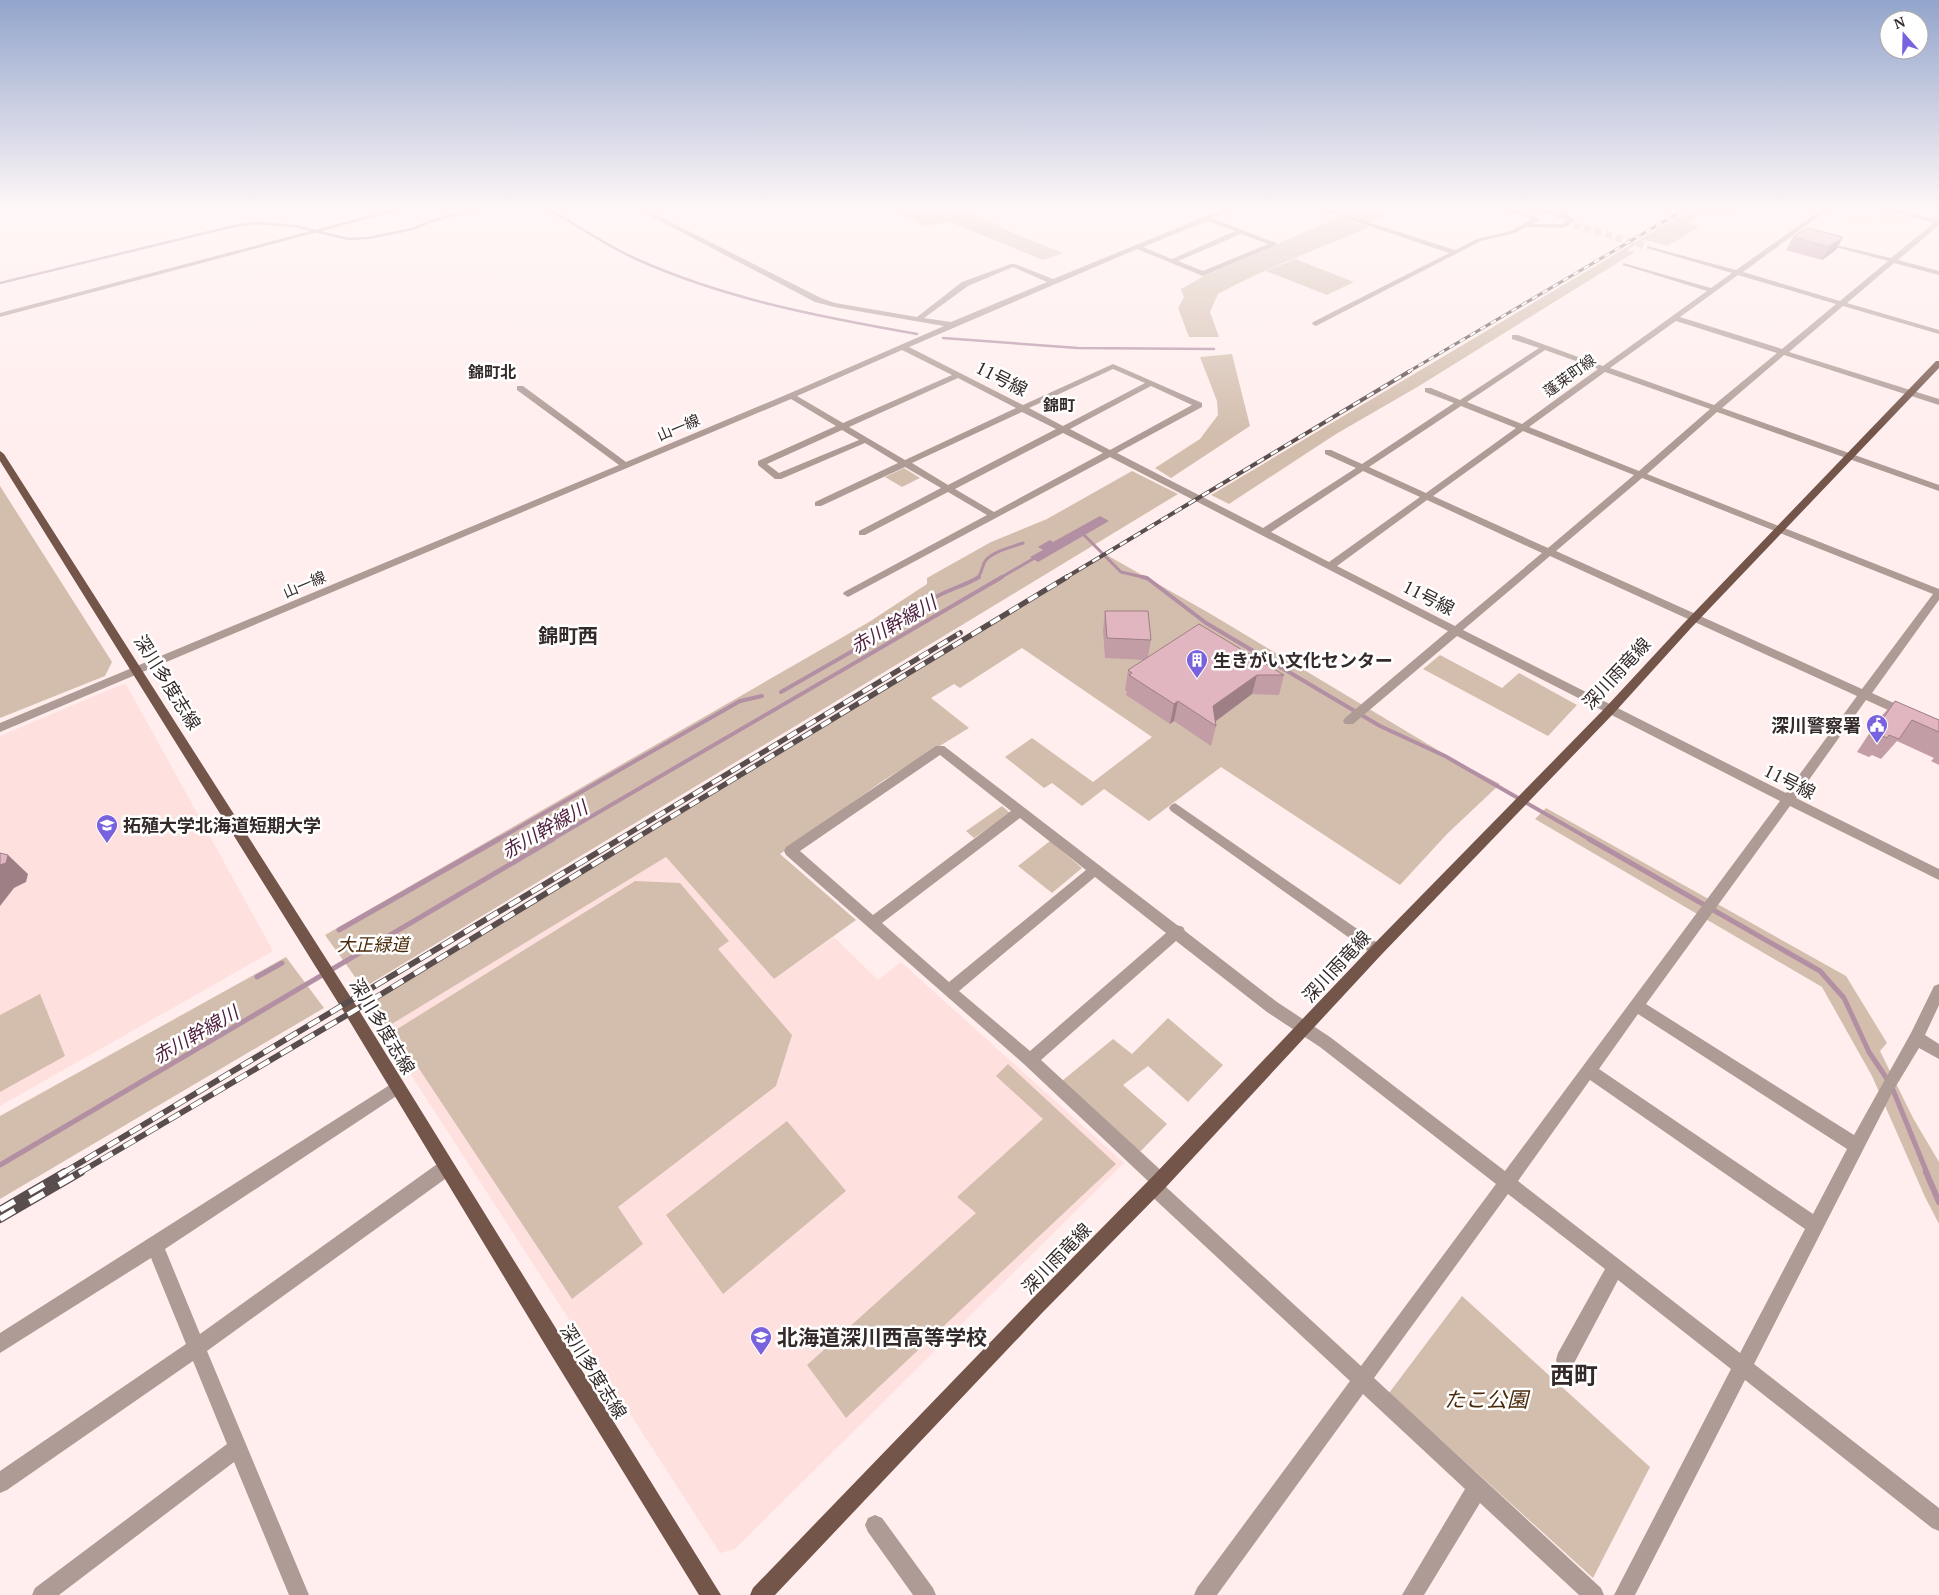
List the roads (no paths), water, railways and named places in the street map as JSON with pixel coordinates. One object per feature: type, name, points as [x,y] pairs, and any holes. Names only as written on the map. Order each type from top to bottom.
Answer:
[{"type":"main road","name":"深川雨竜線","points":[[760,1595],[882,1470],[1036,1307],[1157,1184],[1377,950],[1610,710],[1695,618],[1939,363]]},
{"type":"main road","name":"深川多度志線","points":[[0,454],[137,670],[140,680],[352,1012],[396,1088],[711,1595]]},
{"type":"street","points":[[0,315],[120,283]]},
{"type":"street","points":[[786,283],[834,306],[954,325]]},
{"type":"street","points":[[918,319],[966,283]]},
{"type":"street","name":"山一線","points":[[0,728],[905,348],[1050,283]]},
{"type":"street","points":[[1316,324],[1394,283]]},
{"type":"street","points":[[1688,283],[1713,291]]},
{"type":"street","name":"蓬莱町線","points":[[1330,566],[1724,283]]},
{"type":"street","points":[[1773,283],[1939,332]]},
{"type":"street","points":[[1349,721],[1865,283]]},
{"type":"street","points":[[1676,318],[1939,402]]},
{"type":"street","points":[[1515,337],[1939,488]]},
{"type":"street","name":"11号線","points":[[905,348],[1610,710],[1939,876]]},
{"type":"street","points":[[1264,532],[1459,402],[1544,348]]},
{"type":"street","points":[[818,504],[1112,366],[1199,405],[848,594]]},
{"type":"street","points":[[865,440],[778,477],[761,463],[959,375]]},
{"type":"street","points":[[862,533],[1152,383]]},
{"type":"street","points":[[520,388],[625,465]]},
{"type":"street","points":[[1204,1595],[1939,593],[1428,390]]},
{"type":"street","points":[[791,396],[993,515]]},
{"type":"street","points":[[1328,452],[1913,716]]},
{"type":"street","points":[[1594,1595],[1157,1184],[1030,1060],[948,991],[791,851],[940,748],[1178,931],[1272,1007],[1305,1028],[1616,1268],[1939,1521]]},
{"type":"street","points":[[1175,808],[1377,950]]},
{"type":"street","points":[[872,923],[1021,811]]},
{"type":"street","points":[[948,991],[1096,869]]},
{"type":"street","points":[[1030,1060],[1178,931]]},
{"type":"street","points":[[1624,1595],[1815,1226],[1916,1038],[1939,990]]},
{"type":"street","points":[[1636,1004],[1857,1146]]},
{"type":"street","points":[[1916,1038],[1939,1052]]},
{"type":"street","points":[[1588,1070],[1815,1226]]},
{"type":"street","points":[[0,1344],[396,1088]]},
{"type":"street","points":[[0,1484],[197,1347],[446,1168]]},
{"type":"street","points":[[154,1246],[299,1595]]},
{"type":"street","points":[[1565,1360],[1616,1268]]},
{"type":"street","points":[[42,1595],[237,1448]]},
{"type":"street","points":[[1412,1595],[1478,1487]]},
{"type":"street","points":[[875,1525],[926,1595]]},
{"type":"waterway","points":[[699,283],[773,305],[917,334]]},
{"type":"waterway","points":[[943,338],[1078,348],[1214,349]]},
{"type":"waterway","points":[[1081,532],[1121,572],[1147,578]]},
{"type":"waterway","points":[[977,578],[984,562],[989,557],[1023,543]]},
{"type":"waterway","name":"赤川幹線川","points":[[1000,578],[1038,556]]},
{"type":"waterway","name":"赤川幹線川","points":[[551,840],[1002,577]]},
{"type":"waterway","points":[[1142,577],[1147,578]]},
{"type":"waterway","points":[[929,601],[977,578]]},
{"type":"waterway","points":[[1147,578],[1206,623],[1380,726],[1445,756],[1591,840]]},
{"type":"waterway","points":[[781,692],[919,613]]},
{"type":"waterway","points":[[497,840],[740,701],[762,696]]},
{"type":"waterway","points":[[339,930],[499,839]]},
{"type":"waterway","name":"赤川幹線川","points":[[0,1165],[553,839]]},
{"type":"waterway","points":[[1589,839],[1820,971],[1844,998],[1869,1052],[1891,1085],[1927,1173]]},
{"type":"waterway","points":[[257,977],[282,963]]},
{"type":"waterway","points":[[1926,1172],[1939,1202]]},
{"type":"railway","points":[[1408,372],[1559,283]]},
{"type":"railway","points":[[1065,578],[1410,371]]},
{"type":"railway","points":[[633,840],[1067,577]]},
{"type":"railway","points":[[618,840],[960,633]]},
{"type":"railway","points":[[63,1173],[620,839]]},
{"type":"railway","points":[[79,1173],[352,1012],[635,839]]},
{"type":"railway","points":[[0,1210],[65,1172]]},
{"type":"railway","points":[[0,1219],[81,1172]]},
{"type":"place","name":"生きがい文化センター","points":[[1197,679]]},
{"type":"place","name":"深川警察署","points":[[1877,744]]},
{"type":"place","name":"拓殖大学北海道短期大学","points":[[107,844]]},
{"type":"place","name":"北海道深川西高等学校","points":[[761,1356]]},
{"type":"district","name":"錦町北","points":[[492,372]]},
{"type":"district","name":"錦町","points":[[1059,405]]},
{"type":"district","name":"錦町西","points":[[568,635]]},
{"type":"district","name":"西町","points":[[1574,1375]]},
{"type":"park label","name":"大正緑道","points":[[373,944]]},
{"type":"park label","name":"たこ公園","points":[[1486,1399]]}]
